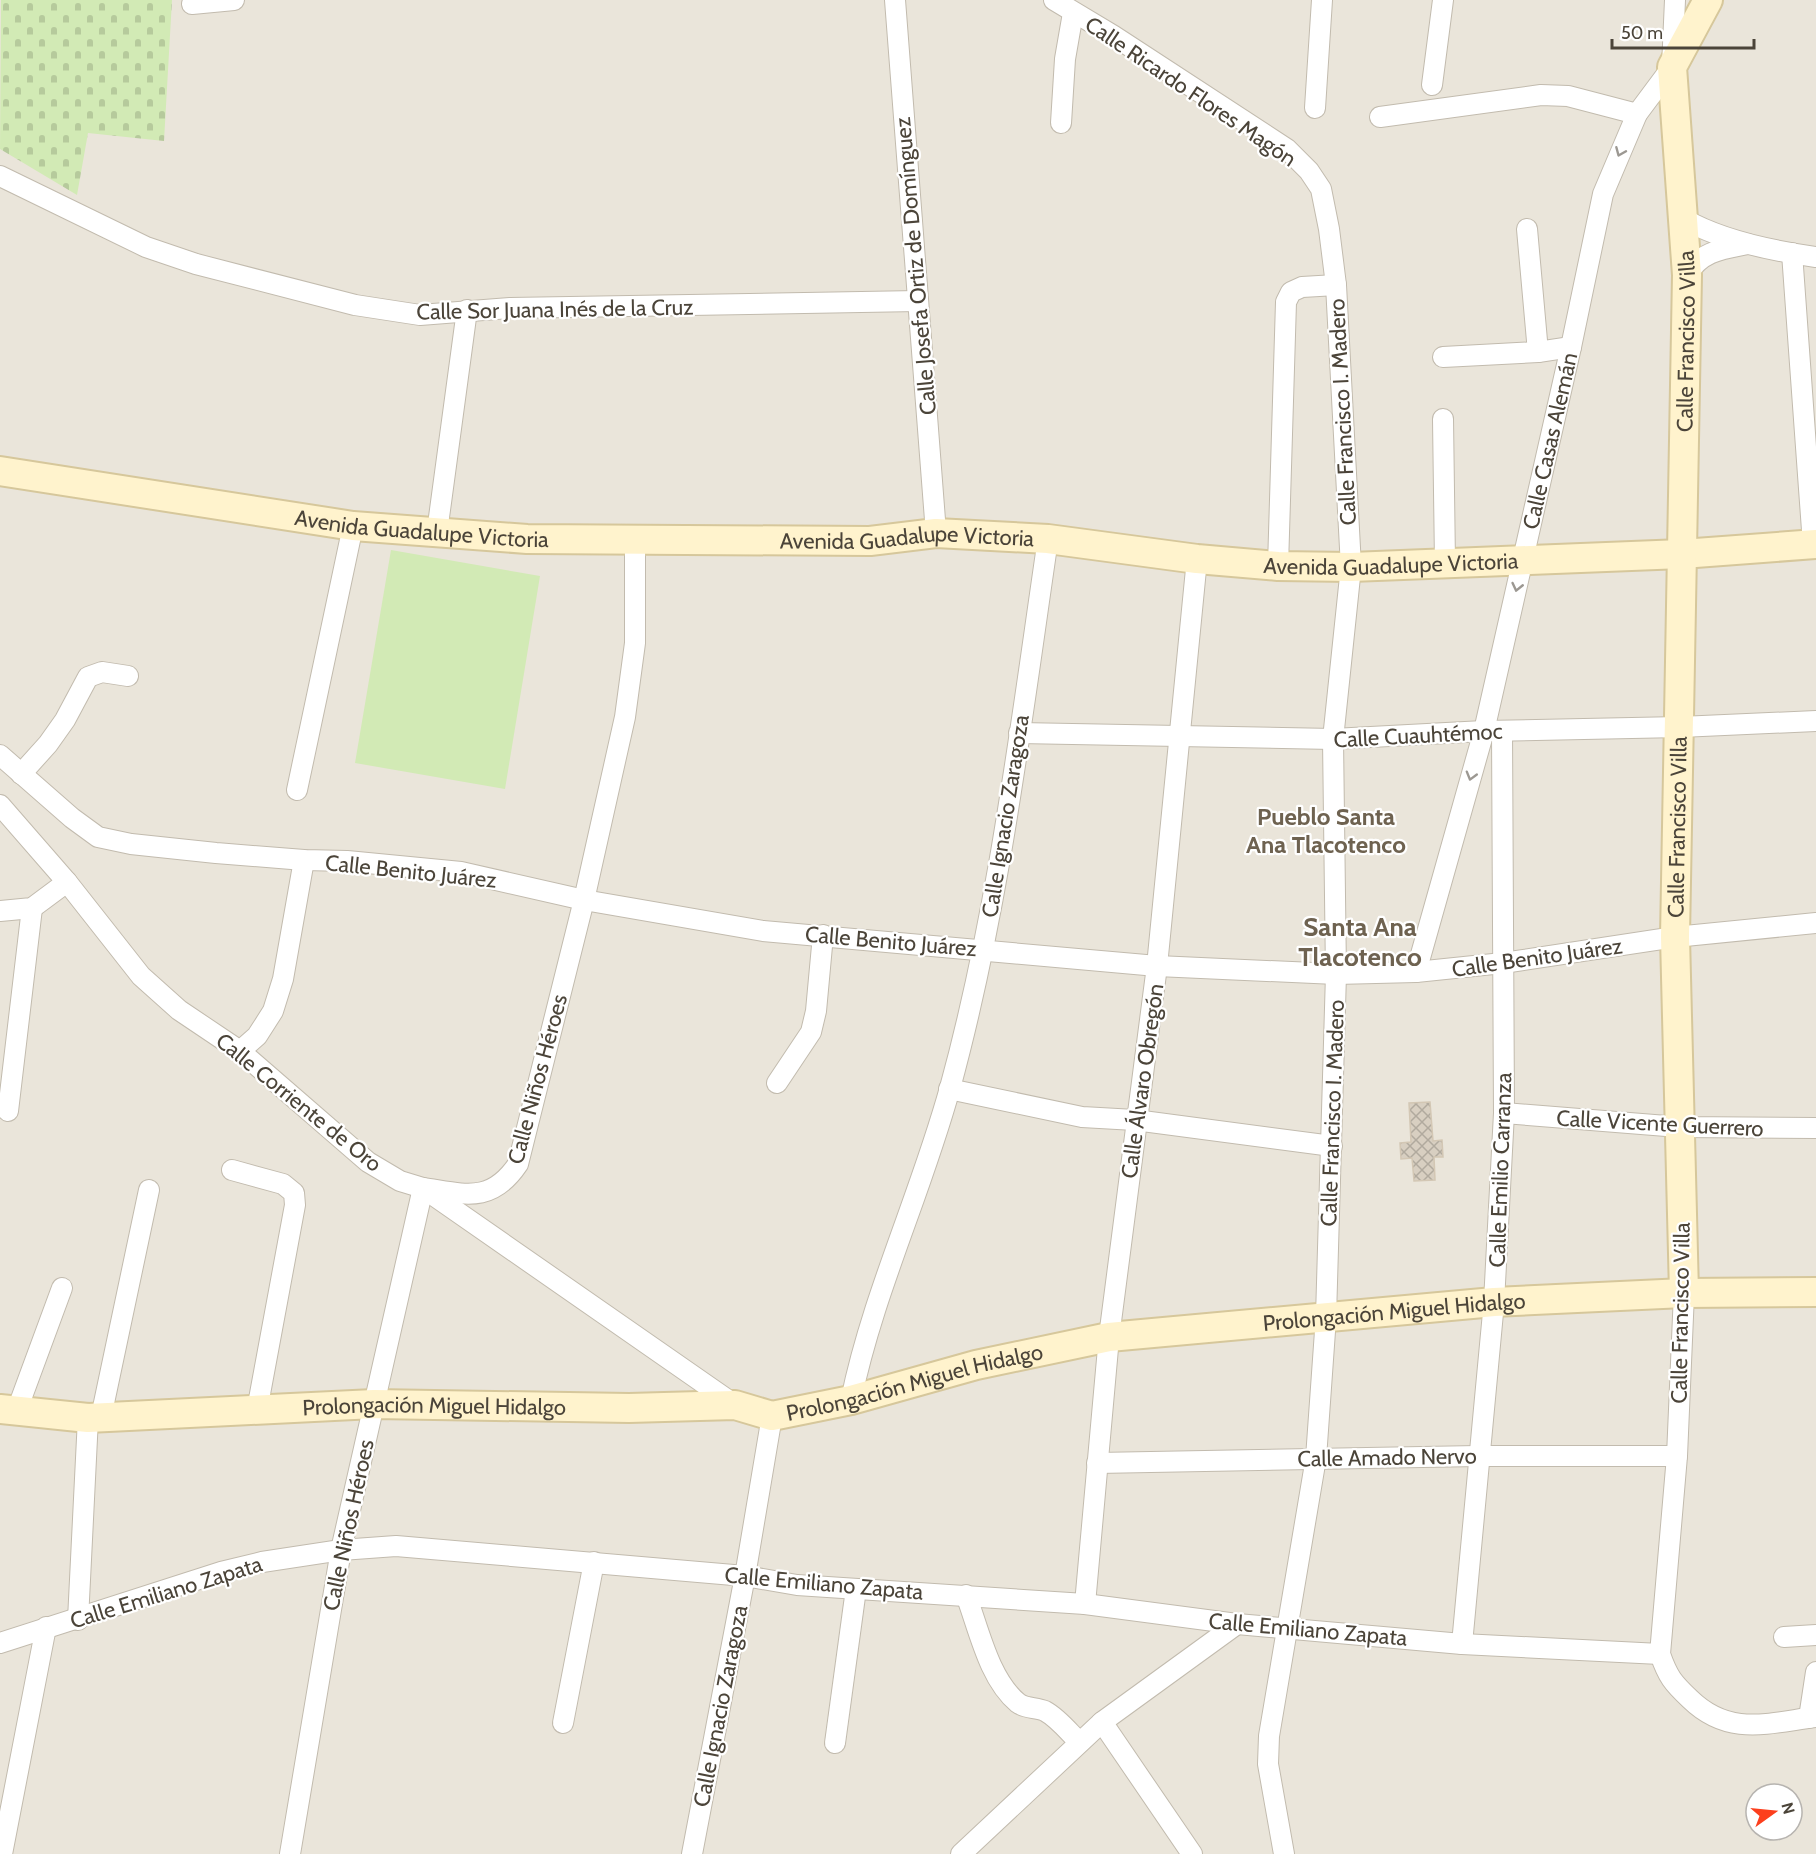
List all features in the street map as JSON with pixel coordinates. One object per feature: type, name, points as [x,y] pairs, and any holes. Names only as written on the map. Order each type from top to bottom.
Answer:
[{"type":"street","points":[[192,4],[234,0]]},
{"type":"street","name":"Calle Josefa Ortiz de Domínguez","points":[[894,0],[936,533]]},
{"type":"street","name":"Calle Ricardo Flores Magón","points":[[1054,0],[1114,36],[1287,150],[1309,171],[1321,189]]},
{"type":"street","points":[[1315,108],[1322,0]]},
{"type":"street","points":[[1432,85],[1443,0]]},
{"type":"street","name":"Calle Francisco Villa","points":[[1660,1654],[1677,1456],[1684,1293],[1675,937],[1687,275],[1672,67],[1675,0]]},
{"type":"street","name":"Calle Casas Alemán","points":[[1416,972],[1493,731],[1523,560],[1603,194],[1637,114],[1672,67],[1708,0]]},
{"type":"street","points":[[1061,123],[1065,59],[1073,13]]},
{"type":"street","points":[[1380,117],[1541,95],[1568,96],[1637,114]]},
{"type":"street","name":"Calle Sor Juana Inés de la Cruz","points":[[0,176],[146,247],[196,264],[355,305],[420,315],[466,310],[918,301]]},
{"type":"street","name":"Calle Francisco I. Madero","points":[[1284,1854],[1268,1764],[1269,1736],[1316,1458],[1326,1317],[1336,974],[1332,740],[1351,567],[1335,285],[1321,189]]},
{"type":"street","points":[[1684,219],[1700,228],[1751,243],[1816,257]]},
{"type":"street","points":[[1527,229],[1538,352]]},
{"type":"street","points":[[1687,275],[1695,260],[1724,249],[1751,243]]},
{"type":"street","points":[[1792,253],[1814,544]]},
{"type":"street","points":[[1278,566],[1286,302],[1290,292],[1302,286],[1335,285]]},
{"type":"street","points":[[437,532],[466,310]]},
{"type":"street","points":[[1443,357],[1538,352],[1571,347]]},
{"type":"street","points":[[1443,419],[1445,563]]},
{"type":"street","name":"Avenida Guadalupe Victoria","points":[[0,471],[354,526],[527,539],[870,541],[936,533],[1048,539],[1197,559],[1278,566],[1351,567],[1682,554],[1814,544]]},
{"type":"street","points":[[297,790],[354,526]]},
{"type":"street","name":"Calle Ignacio Zaragoza","points":[[851,1400],[864,1343],[950,1089],[983,949],[1048,539]]},
{"type":"street","name":"Calle Niños Héroes","points":[[290,1854],[341,1550],[423,1188],[463,1193],[486,1192],[506,1182],[518,1164],[584,900],[625,717],[635,643],[635,541]]},
{"type":"street","name":"Calle Álvaro Obregón","points":[[1085,1604],[1109,1337],[1135,1120],[1157,966],[1197,559]]},
{"type":"street","points":[[21,774],[48,744],[65,720],[88,677],[102,672],[128,676]]},
{"type":"street","name":"Calle Cuauhtémoc","points":[[1019,733],[1332,740],[1493,731],[1816,721]]},
{"type":"street","name":"Calle Emilio Carranza","points":[[1462,1644],[1494,1302],[1504,1113],[1503,963],[1493,731]]},
{"type":"street","name":"Calle Benito Juárez","points":[[0,755],[98,837],[131,844],[461,872],[584,900],[764,931],[1157,966],[1336,974],[1416,972],[1503,963],[1675,937],[1816,923]]},
{"type":"street","name":"Calle Corriente de Oro","points":[[0,806],[67,882],[141,976],[179,1010],[240,1051],[368,1162],[400,1181],[423,1188],[735,1404]]},
{"type":"street","points":[[240,1051],[257,1036],[273,1011],[283,979],[304,860]]},
{"type":"street","points":[[0,911],[32,908],[67,882]]},
{"type":"street","points":[[8,1111],[32,908]]},
{"type":"street","points":[[777,1083],[810,1032],[816,1011],[823,935]]},
{"type":"street","points":[[950,1089],[1082,1117],[1135,1120],[1332,1146]]},
{"type":"street","name":"Calle Vicente Guerrero","points":[[1504,1113],[1679,1127],[1816,1128]]},
{"type":"street","points":[[232,1170],[284,1184],[294,1193],[295,1205],[257,1410]]},
{"type":"street","points":[[78,1620],[94,1418],[149,1190]]},
{"type":"street","points":[[9,1410],[62,1288]]},
{"type":"street","name":"Prolongación Miguel Hidalgo","points":[[9,1410],[94,1418],[374,1404],[630,1408],[735,1404],[771,1416],[851,1400],[976,1365],[1109,1337],[1494,1302],[1684,1293],[1816,1292]]},
{"type":"street","name":"Calle Ignacio Zaragoza","points":[[692,1854],[745,1576],[771,1416]]},
{"type":"street","name":"Calle Amado Nervo","points":[[1097,1463],[1478,1456],[1677,1456]]},
{"type":"street","name":"Calle Emiliano Zapata","points":[[0,1643],[46,1627],[78,1620],[221,1572],[262,1562],[341,1550],[396,1546],[745,1576],[798,1585],[1085,1604],[1237,1624],[1462,1644],[1660,1654]]},
{"type":"street","points":[[563,1723],[594,1562]]},
{"type":"street","points":[[835,1743],[856,1588]]},
{"type":"street","points":[[966,1595],[996,1672],[1007,1692],[1021,1705],[1044,1711],[1059,1721],[1079,1742]]},
{"type":"street","points":[[961,1854],[1102,1722],[1237,1624]]},
{"type":"street","points":[[2,1854],[46,1627]]},
{"type":"street","points":[[1784,1637],[1816,1635]]},
{"type":"street","points":[[1660,1654],[1668,1678],[1706,1714],[1733,1723],[1758,1726],[1813,1718],[1816,1672]]},
{"type":"street","points":[[1102,1722],[1192,1854]]},
{"type":"shaded area","points":[[0,0],[1816,0],[1816,1854],[0,1854]]},
{"type":"green space","points":[[1,0],[172,0],[164,141],[88,133],[77,195],[0,149]]},
{"type":"green space","points":[[391,550],[540,576],[505,789],[355,763]]},
{"type":"building","points":[[1430,1102],[1433,1141],[1442,1140],[1443,1157],[1434,1157],[1435,1180],[1414,1181],[1412,1158],[1401,1159],[1400,1143],[1411,1142],[1409,1103]]},
{"type":"district","name":"Pueblo Santa Ana Tlacotenco","points":[[1326,831]]},
{"type":"district","name":"Santa Ana Tlacotenco","points":[[1360,942]]}]
